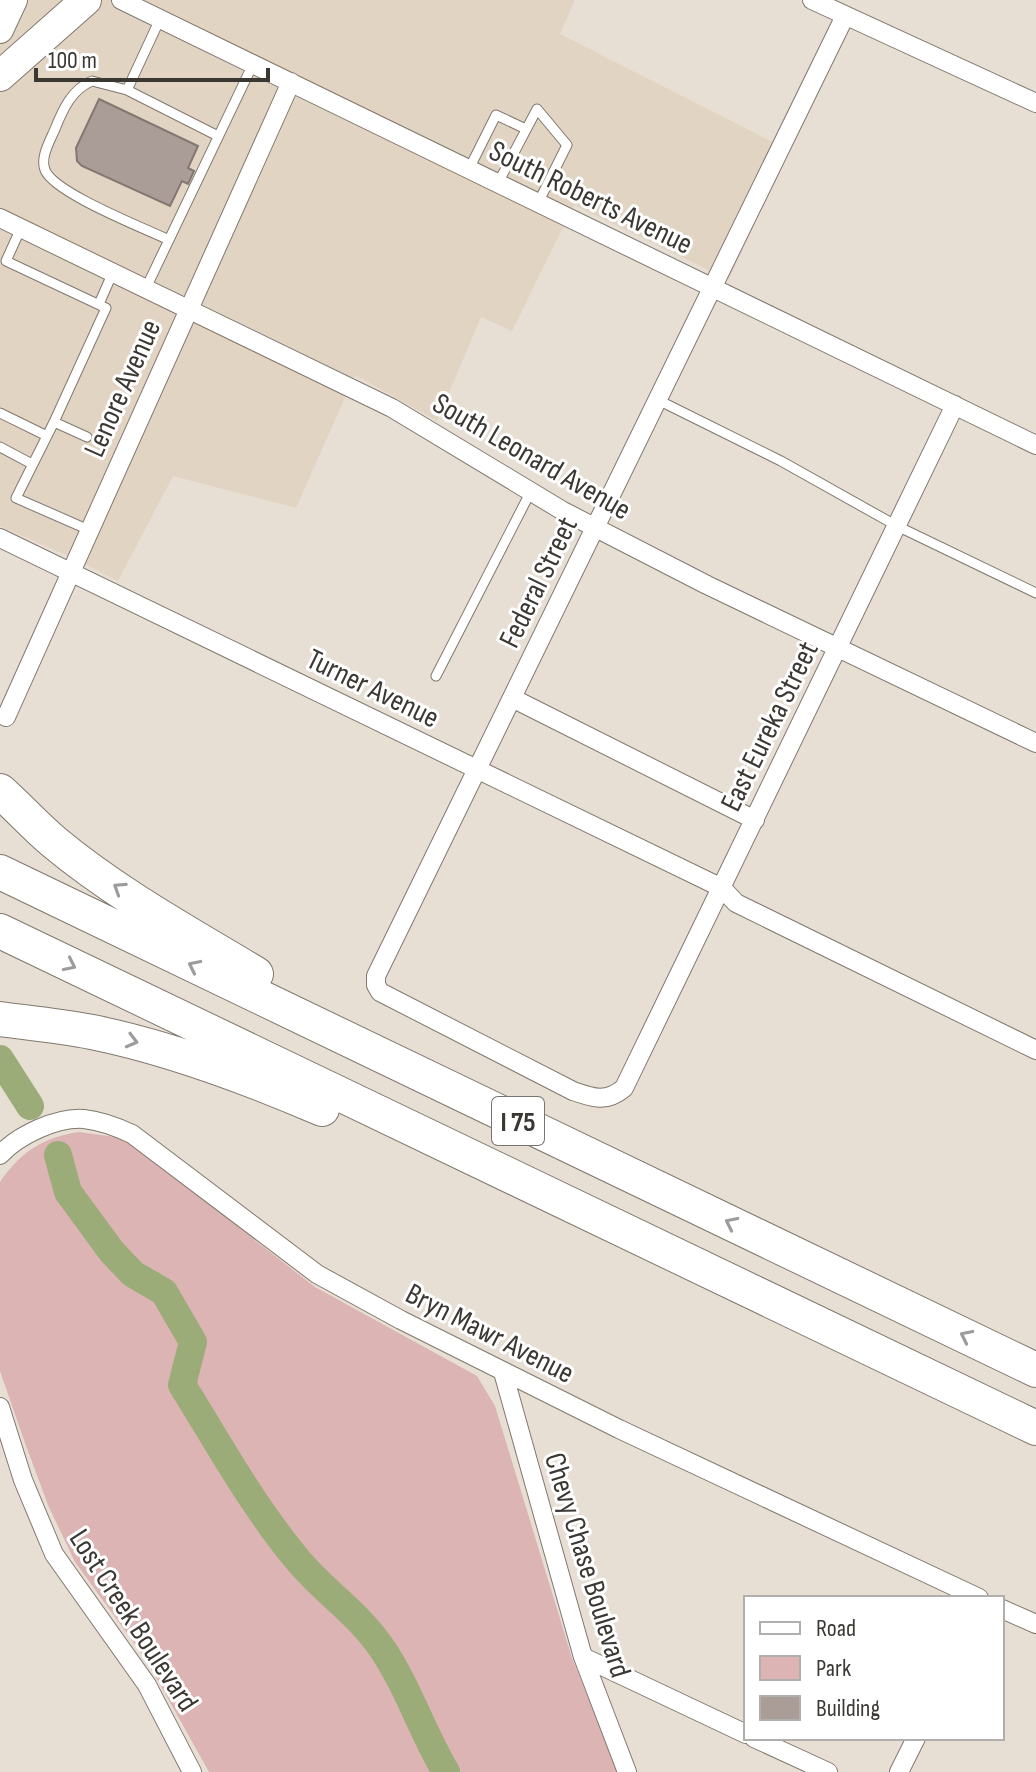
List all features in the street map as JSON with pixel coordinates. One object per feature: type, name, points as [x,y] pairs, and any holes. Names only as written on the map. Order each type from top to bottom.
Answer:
[{"type":"highway","points":[[0,791],[52,841],[80,862],[253,972],[337,1019],[614,1154],[670,1188],[675,1196]]},
{"type":"highway","name":"I 75","points":[[0,872],[1036,1370]]},
{"type":"highway","name":"I 75","points":[[0,931],[1036,1428]]},
{"type":"highway","points":[[0,1019],[89,1031],[129,1040],[262,1084],[1036,1436]]},
{"type":"main road","points":[[0,76],[86,0]]},
{"type":"street","points":[[0,30],[14,0]]},
{"type":"street","name":"South Roberts Avenue","points":[[121,0],[1036,445]]},
{"type":"street","points":[[812,0],[1036,103]]},
{"type":"street","name":"Federal Street","points":[[388,998],[376,985],[376,976],[845,16]]},
{"type":"street","name":"Lenore Avenue","points":[[6,717],[291,82]]},
{"type":"street","name":"South Leonard Avenue","points":[[0,218],[392,408],[530,493],[707,585],[1036,743]]},
{"type":"street","name":"East Eureka Street","points":[[388,998],[590,1097],[607,1099],[624,1088],[955,405]]},
{"type":"street","name":"Turner Avenue","points":[[0,538],[722,888],[736,903],[1036,1050]]},
{"type":"street","points":[[512,698],[755,820]]},
{"type":"street","name":"Bryn Mawr Avenue","points":[[0,1155],[27,1135],[55,1123],[82,1119],[108,1124],[132,1134],[317,1274],[503,1372],[975,1596]]},
{"type":"street","name":"Chevy Chase Boulevard","points":[[503,1372],[583,1657],[627,1772]]},
{"type":"street","name":"Lost Creek Boulevard","points":[[0,1407],[23,1480],[54,1554],[147,1685],[192,1772]]},
{"type":"street","points":[[1004,1610],[1036,1624]]},
{"type":"street","points":[[583,1657],[744,1733]]},
{"type":"street","points":[[758,1740],[828,1772]]},
{"type":"street","points":[[899,1772],[915,1740]]},
{"type":"lane","points":[[127,90],[160,19]]},
{"type":"lane","points":[[146,288],[253,64]]},
{"type":"lane","points":[[169,240],[54,183],[45,172],[45,152],[61,114],[74,93],[92,81],[127,90],[218,136]]},
{"type":"lane","points":[[498,183],[537,109],[567,145],[538,203]]},
{"type":"lane","points":[[469,169],[496,115],[526,129]]},
{"type":"lane","points":[[21,228],[3,260],[106,308],[16,498],[89,530]]},
{"type":"lane","points":[[99,304],[113,272]]},
{"type":"lane","points":[[658,400],[781,461],[897,526],[1036,593]]},
{"type":"lane","points":[[0,413],[47,436]]},
{"type":"lane","points":[[54,422],[87,437]]},
{"type":"lane","points":[[0,447],[32,464]]},
{"type":"lane","points":[[436,676],[530,493]]},
{"type":"shaded area","points":[[0,0],[575,0],[560,34],[788,150],[729,280],[574,205],[512,331],[481,317],[437,421],[355,375],[296,508],[173,476],[118,581],[0,526]]},
{"type":"green space","points":[[79,1132],[116,1137],[134,1146],[315,1287],[477,1376],[495,1406],[572,1658],[618,1772],[209,1772],[147,1661],[75,1562],[48,1505],[0,1371],[0,1182],[16,1162],[34,1148]]},
{"type":"building","points":[[99,99],[198,146],[188,168],[194,171],[188,184],[182,181],[170,206],[77,161],[76,148]]},
{"type":"waterway","points":[[0,1059],[30,1106]]},
{"type":"waterway","points":[[58,1155],[68,1192],[112,1252],[133,1274],[164,1292],[193,1342],[182,1385],[236,1474],[297,1559],[372,1634],[399,1677],[446,1772]]}]
